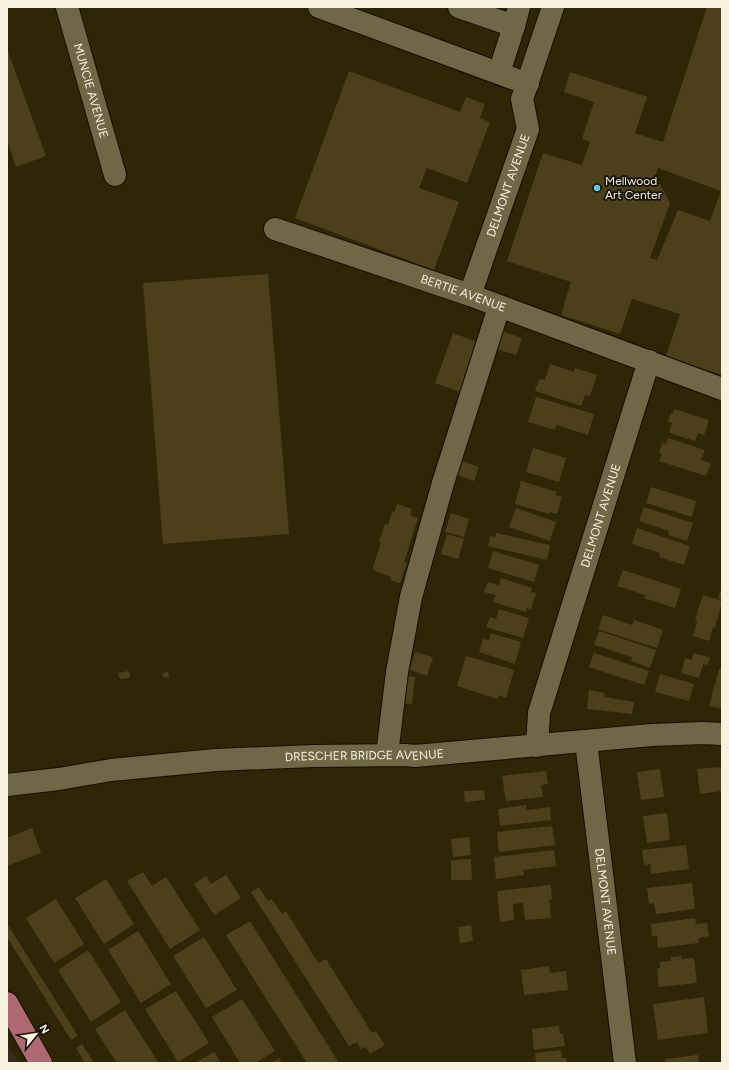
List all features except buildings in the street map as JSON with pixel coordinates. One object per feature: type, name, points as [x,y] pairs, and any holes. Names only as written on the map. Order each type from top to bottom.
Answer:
[{"type":"main road","points":[[7,1003],[41,1063]]},
{"type":"street","name":"MUNCIE AVENUE","points":[[67,7],[115,175]]},
{"type":"street","points":[[319,7],[528,84]]},
{"type":"street","points":[[459,7],[516,17],[499,73]]},
{"type":"street","name":"DELMONT AVENUE","points":[[470,295],[528,129],[522,100],[553,7]]},
{"type":"street","name":"BERTIE AVENUE","points":[[275,229],[470,295],[499,307],[649,361]]},
{"type":"street","points":[[387,755],[397,672],[411,597],[443,483],[499,307]]},
{"type":"street","points":[[649,361],[722,389]]},
{"type":"street","name":"DELMONT AVENUE","points":[[537,746],[539,713],[649,361]]},
{"type":"street","name":"DRESCHER BRIDGE AVENUE","points":[[7,785],[111,770],[216,760],[313,756],[415,756],[652,735],[703,733],[722,734]]},
{"type":"street","name":"DELMONT AVENUE","points":[[586,742],[625,1063]]},
{"type":"shaded area","points":[[7,1044],[19,1063],[7,1063]]},
{"type":"place","name":"Mellwood Art Center","points":[[597,188]]}]
